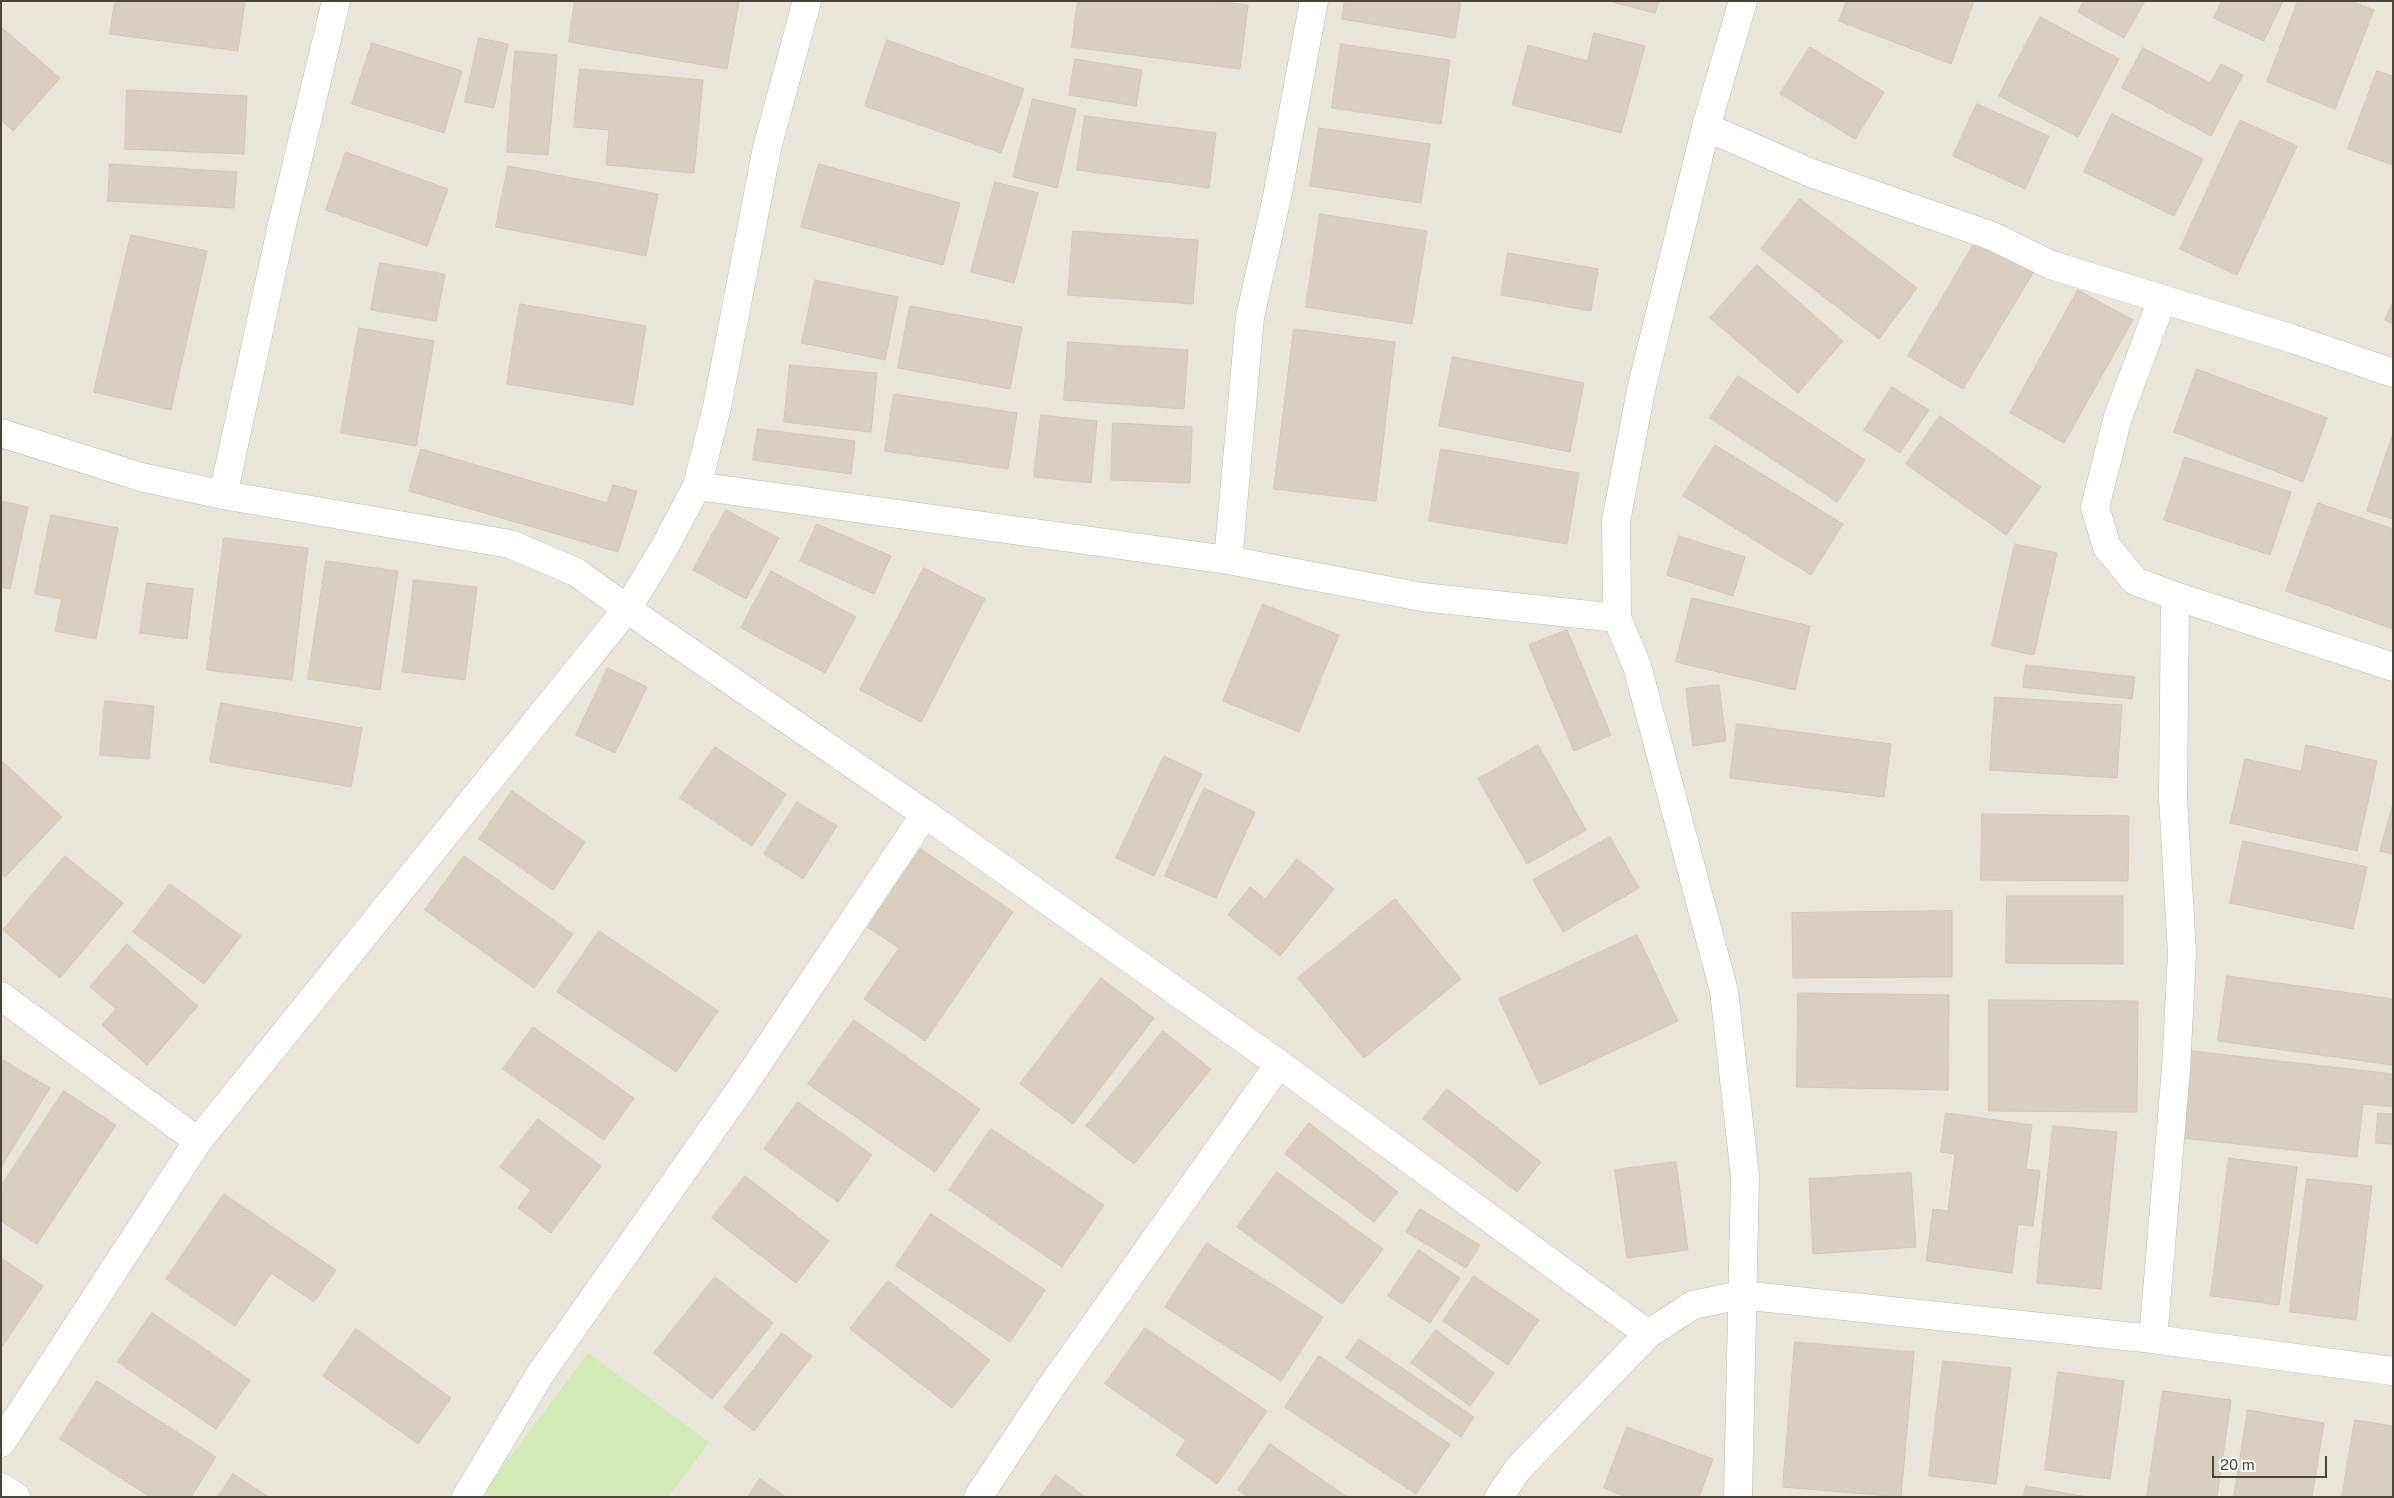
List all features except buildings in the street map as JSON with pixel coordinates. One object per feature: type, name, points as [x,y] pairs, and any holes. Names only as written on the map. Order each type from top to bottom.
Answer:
[{"type":"street","points":[[223,495],[282,225],[336,1]]},
{"type":"street","points":[[1,1443],[198,1141],[627,609],[663,550],[697,486],[717,407],[767,148],[791,50],[806,1]]},
{"type":"street","points":[[1228,560],[1250,317],[1277,197],[1314,1]]},
{"type":"street","points":[[1738,1497],[1745,1176],[1724,991],[1637,666],[1617,618],[1616,521],[1641,390],[1706,127],[1743,1]]},
{"type":"street","points":[[1706,127],[1811,173],[1992,236],[2051,265],[2293,339],[2393,374]]},
{"type":"street","points":[[2162,300],[2118,417],[2094,507],[2107,547],[2135,581],[2175,596],[2393,667]]},
{"type":"street","points":[[1,433],[141,477],[223,495],[510,544],[576,572],[925,814],[1279,1064],[1648,1334]]},
{"type":"street","points":[[697,486],[1228,560],[1422,597],[1617,618]]},
{"type":"street","points":[[2153,1339],[2176,1069],[2182,953],[2173,798],[2175,596]]},
{"type":"street","points":[[466,1497],[541,1373],[742,1087],[925,814]]},
{"type":"street","points":[[1,996],[198,1141]]},
{"type":"street","points":[[978,1497],[1052,1387],[1279,1064]]},
{"type":"street","points":[[1499,1497],[1518,1469],[1648,1334],[1693,1305],[1741,1295],[2153,1339],[2393,1371]]},
{"type":"street","points":[[1,1487],[16,1497]]},
{"type":"shaded area","points":[[1,1],[2393,1],[2393,1497],[1,1497]]},
{"type":"green space","points":[[588,1353],[709,1442],[668,1497],[490,1497],[485,1491]]}]
